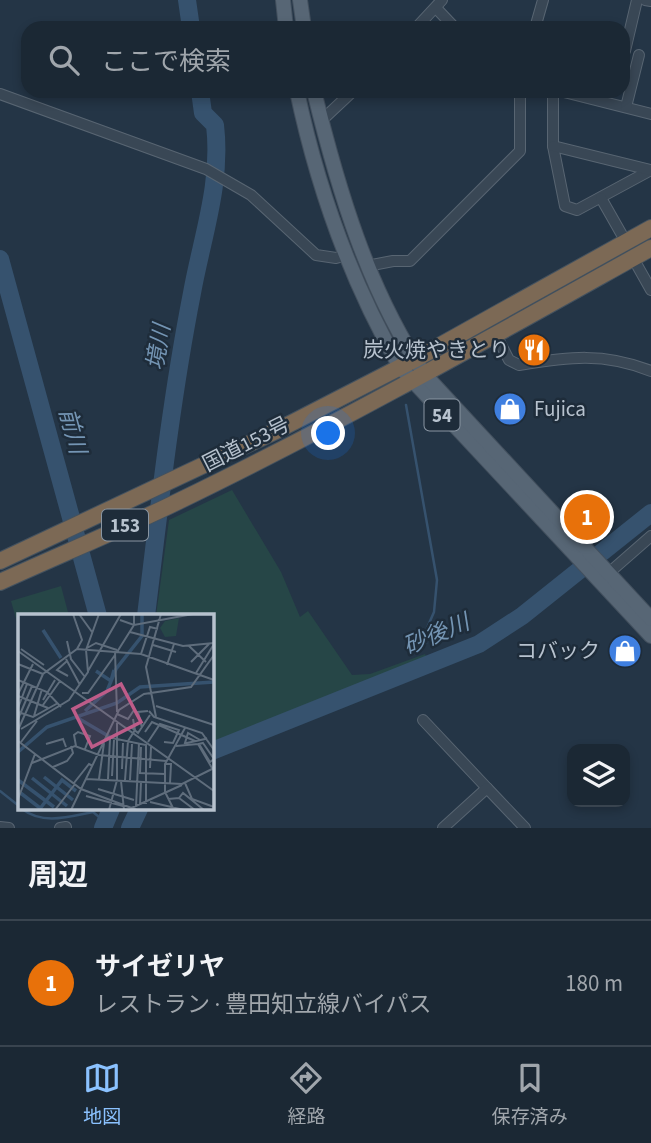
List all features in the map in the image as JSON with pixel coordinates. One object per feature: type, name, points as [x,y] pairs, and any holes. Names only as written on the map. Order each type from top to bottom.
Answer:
[{"type":"highway","name":"国道153号","points":[[0,561],[242,447],[407,363],[651,228]]},
{"type":"highway","name":"国道153号","points":[[0,582],[177,502],[249,466],[418,379],[495,333],[651,248]]},
{"type":"main road","points":[[283,0],[285,21]]},
{"type":"main road","points":[[300,0],[303,21]]},
{"type":"main road","name":"54","points":[[299,98],[330,213],[347,256],[407,363],[418,379],[604,577],[651,636]]},
{"type":"main road","name":"54","points":[[316,98],[367,266],[407,363]]},
{"type":"main road","name":"54","points":[[604,577],[651,619]]},
{"type":"street","points":[[537,21],[543,0]]},
{"type":"street","points":[[630,27],[637,0]]},
{"type":"street","points":[[645,0],[651,1]]},
{"type":"street","points":[[423,21],[439,4],[450,21]]},
{"type":"street","points":[[630,53],[651,58]]},
{"type":"street","points":[[630,91],[639,55]]},
{"type":"street","points":[[0,94],[175,156],[237,186],[280,218],[316,255],[336,258],[347,256]]},
{"type":"street","points":[[321,121],[346,98]]},
{"type":"street","points":[[367,266],[410,261],[520,151],[520,98]]},
{"type":"street","points":[[553,98],[553,146],[565,206],[577,210],[651,170]]},
{"type":"street","points":[[589,98],[651,114]]},
{"type":"street","points":[[626,107],[628,98]]},
{"type":"street","points":[[553,146],[651,170]]},
{"type":"street","points":[[601,198],[626,242]]},
{"type":"street","points":[[633,258],[651,290]]},
{"type":"street","points":[[495,333],[509,360],[519,365],[587,356],[620,359],[651,371]]},
{"type":"street","points":[[604,577],[651,536]]},
{"type":"street","points":[[424,720],[525,828]]},
{"type":"street","points":[[443,828],[487,788]]},
{"type":"street","points":[[0,827],[9,828]]},
{"type":"green space","points":[[232,490],[281,572],[300,617],[308,611],[352,675],[370,674],[425,654],[427,658],[214,746],[214,614],[156,614],[169,520]]},
{"type":"green space","points":[[61,586],[68,614],[18,614],[18,626],[11,601]]},
{"type":"waterway","name":"境川","points":[[187,0],[190,21]]},
{"type":"waterway","name":"境川","points":[[146,614],[178,374],[216,168],[215,125],[203,113],[201,98]]},
{"type":"waterway","name":"前川","points":[[0,259],[97,614]]},
{"type":"waterway","points":[[406,405],[437,580],[434,612],[424,635],[426,643]]},
{"type":"waterway","name":"砂後川","points":[[214,750],[479,644],[522,616],[651,513]]},
{"type":"waterway","points":[[0,791],[18,805]]},
{"type":"waterway","points":[[24,810],[47,818],[93,812],[104,821]]},
{"type":"waterway","name":"境川","points":[[103,828],[111,810]]},
{"type":"waterway","name":"砂後川","points":[[130,828],[139,810]]},
{"type":"place","name":"炭火焼やきとり","points":[[534,350]]},
{"type":"place","name":"Fujica","points":[[510,409]]},
{"type":"place","name":"サイゼリヤ","points":[[587,517]]},
{"type":"place","name":"コバック","points":[[625,651]]}]
